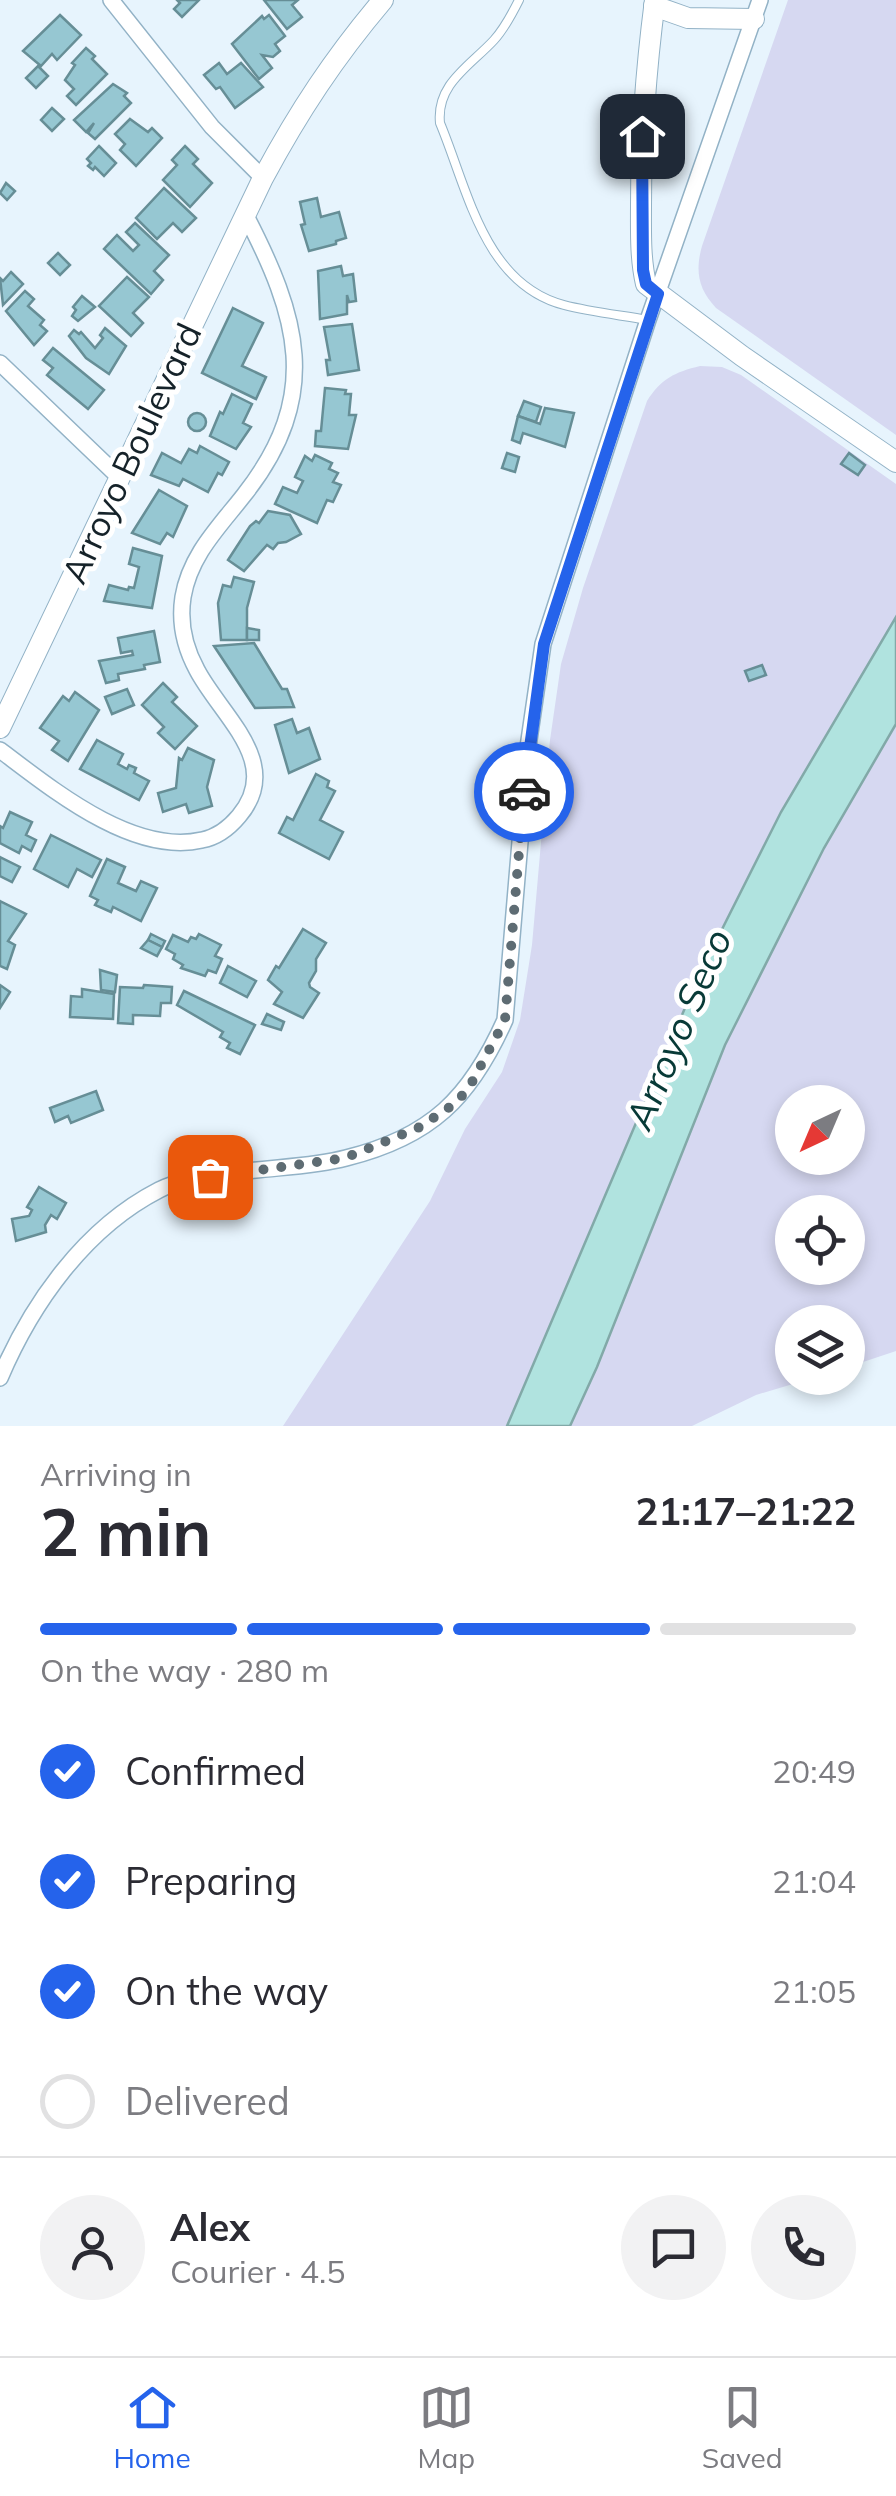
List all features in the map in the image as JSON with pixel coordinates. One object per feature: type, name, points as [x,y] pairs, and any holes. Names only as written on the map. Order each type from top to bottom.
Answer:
[{"type":"street","points":[[111,0],[212,126],[262,178]]},
{"type":"street","name":"Arroyo Boulevard","points":[[0,728],[262,178],[292,122],[334,59],[383,0]]},
{"type":"street","points":[[0,1378],[12,1349],[42,1299],[88,1240],[160,1189],[210,1177],[345,1158],[395,1140],[456,1103],[488,1058],[505,1020],[528,747],[544,644],[648,320],[658,294],[757,10],[688,18],[654,3],[644,82],[641,201],[646,284],[658,294],[896,462]]},
{"type":"street","points":[[0,750],[86,811],[146,837],[196,842],[213,838],[228,828],[252,795],[256,777],[253,758],[243,734],[198,672],[182,624],[186,580],[195,560],[267,463],[294,394],[297,364],[293,331],[281,290],[245,214]]},
{"type":"street","points":[[0,363],[120,478]]},
{"type":"lane","points":[[519,0],[497,37],[448,85],[439,110],[440,123],[490,246],[504,269],[523,287],[562,304],[648,320]]},
{"type":"shaded area","points":[[788,0],[896,0],[896,435],[716,308],[700,279],[702,246]]},
{"type":"shaded area","points":[[700,366],[722,367],[741,375],[896,484],[896,1351],[865,1361],[865,1305],[775,1305],[775,1389],[692,1426],[283,1426],[430,1201],[465,1129],[502,1072],[520,1020],[532,945],[550,740],[561,664],[647,401],[663,382]]},
{"type":"water","name":"Arroyo Seco","points":[[896,617],[896,724],[824,848],[725,1045],[570,1426],[507,1426],[699,975],[781,812]]},
{"type":"building","points":[[177,0],[199,0],[182,17],[174,9],[180,3]]},
{"type":"building","points":[[264,0],[298,0],[292,5],[302,17],[287,29]]},
{"type":"building","points":[[60,15],[81,35],[57,60],[52,54],[41,66],[23,51]]},
{"type":"building","points":[[269,15],[285,36],[275,44],[280,51],[273,57],[262,55],[272,68],[259,79],[232,44],[262,16],[264,19]]},
{"type":"building","points":[[86,48],[107,74],[76,105],[67,96],[74,89],[65,80],[75,65],[72,63]]},
{"type":"building","points":[[219,63],[227,74],[241,63],[263,87],[235,108],[220,87],[216,89],[204,75]]},
{"type":"building","points":[[38,66],[48,76],[36,88],[26,78]]},
{"type":"building","points":[[113,84],[127,93],[124,96],[131,103],[95,139],[88,133],[94,123],[86,132],[74,120]]},
{"type":"building","points":[[52,108],[64,119],[52,131],[41,120]]},
{"type":"building","points":[[130,119],[148,132],[152,128],[162,138],[136,166],[120,150],[125,144],[115,134]]},
{"type":"building","points":[[99,146],[116,163],[104,176],[88,166],[91,163],[87,159]]},
{"type":"building","points":[[185,146],[198,159],[193,164],[212,183],[190,207],[163,180],[177,165],[172,160]]},
{"type":"building","points":[[6,183],[15,191],[7,200],[0,193]]},
{"type":"building","points":[[164,188],[196,218],[182,232],[173,223],[157,239],[136,218]]},
{"type":"building","points":[[317,198],[321,217],[339,212],[346,238],[309,251],[301,225],[305,224],[300,202]]},
{"type":"building","points":[[135,223],[169,255],[154,271],[163,280],[151,294],[104,249],[117,235],[133,251],[139,245],[126,232]]},
{"type":"building","points":[[58,253],[70,265],[60,275],[48,263]]},
{"type":"building","points":[[341,266],[343,276],[353,274],[356,301],[349,302],[347,295],[347,314],[320,319],[318,271]]},
{"type":"building","points":[[11,272],[23,284],[3,305],[0,278],[3,281]]},
{"type":"building","points":[[127,277],[149,297],[133,313],[143,323],[131,336],[99,306]]},
{"type":"building","points":[[25,291],[34,299],[28,306],[44,320],[40,325],[47,331],[34,345],[6,311]]},
{"type":"building","points":[[82,296],[95,307],[78,321],[72,316],[76,310],[73,307]]},
{"type":"building","points":[[233,308],[263,323],[242,366],[266,377],[256,399],[202,373]]},
{"type":"building","points":[[352,324],[359,370],[328,375],[326,360],[330,360],[324,327]]},
{"type":"building","points":[[105,328],[126,346],[109,374],[86,358],[69,336],[74,330],[81,332],[95,348]]},
{"type":"building","points":[[53,348],[104,390],[88,409],[47,375],[53,368],[43,360]]},
{"type":"building","points":[[325,388],[351,394],[349,415],[356,415],[348,449],[315,446],[316,431],[321,431]]},
{"type":"building","points":[[232,394],[252,404],[243,423],[251,427],[236,449],[210,436]]},
{"type":"building","points":[[524,401],[541,407],[536,422],[518,416]]},
{"type":"building","points":[[545,408],[574,413],[565,447],[523,433],[520,443],[512,440],[518,416],[540,424]]},
{"type":"building","points":[[197,413],[206,422],[197,431],[188,422]]},
{"type":"building","points":[[200,446],[229,462],[208,492],[183,479],[179,486],[151,475],[162,453],[181,463],[189,449],[197,453]]},
{"type":"building","points":[[507,453],[519,457],[515,472],[502,468]]},
{"type":"building","points":[[849,453],[865,465],[858,475],[841,464]]},
{"type":"building","points":[[315,455],[332,463],[329,469],[338,473],[333,482],[341,485],[333,502],[327,500],[317,523],[275,504],[283,487],[297,493],[303,481],[295,477],[305,456],[312,461]]},
{"type":"building","points":[[159,490],[187,506],[173,537],[167,533],[160,544],[132,533]]},
{"type":"building","points":[[268,511],[290,515],[301,534],[273,549],[267,545],[244,571],[228,560],[250,526],[259,523]]},
{"type":"building","points":[[133,548],[162,556],[152,608],[104,601],[109,585],[134,588],[139,567],[129,564]]},
{"type":"building","points":[[234,577],[254,582],[247,608],[247,640],[221,640],[218,603],[223,585],[231,587]]},
{"type":"building","points":[[247,628],[259,630],[259,640],[247,640]]},
{"type":"building","points":[[154,631],[160,662],[118,674],[119,680],[106,683],[99,661],[133,655],[132,651],[121,653],[118,638]]},
{"type":"building","points":[[254,643],[282,689],[287,689],[294,707],[255,708],[214,646]]},
{"type":"building","points":[[762,665],[766,675],[749,681],[745,671]]},
{"type":"building","points":[[163,683],[177,697],[172,702],[197,726],[175,749],[158,733],[164,727],[142,705]]},
{"type":"building","points":[[127,689],[134,705],[112,714],[105,697]]},
{"type":"building","points":[[75,692],[99,710],[68,761],[52,750],[59,741],[40,728],[63,696],[69,701]]},
{"type":"building","points":[[292,719],[297,733],[309,728],[320,759],[289,773],[275,725]]},
{"type":"building","points":[[97,740],[123,754],[118,764],[136,768],[134,773],[149,781],[139,800],[80,769]]},
{"type":"building","points":[[188,748],[214,760],[207,787],[212,806],[189,813],[186,804],[163,812],[158,793],[176,788],[179,758],[182,760]]},
{"type":"building","points":[[316,774],[329,781],[327,787],[335,791],[320,820],[343,832],[329,859],[279,833],[287,817],[293,820]]},
{"type":"building","points":[[10,812],[32,822],[26,835],[36,840],[31,851],[22,846],[19,853],[0,843],[0,826],[3,828]]},
{"type":"building","points":[[51,835],[101,860],[92,877],[77,869],[68,887],[34,869]]},
{"type":"building","points":[[0,857],[20,867],[12,882],[0,876]]},
{"type":"building","points":[[107,859],[125,867],[118,883],[136,891],[141,881],[157,888],[141,921],[113,907],[111,912],[95,905],[98,900],[90,896]]},
{"type":"building","points":[[0,901],[26,914],[8,941],[15,945],[7,969],[0,966]]},
{"type":"building","points":[[303,929],[326,943],[309,983],[319,993],[303,1018],[274,1004],[282,992],[268,980]]},
{"type":"building","points":[[151,934],[165,941],[162,947],[148,940]]},
{"type":"building","points":[[199,934],[221,945],[215,956],[222,959],[216,973],[208,970],[205,976],[181,968],[183,965],[173,959],[175,954],[166,949],[173,935],[188,942]]},
{"type":"building","points":[[148,940],[162,947],[157,956],[141,948]]},
{"type":"building","points":[[228,966],[256,981],[247,997],[220,983]]},
{"type":"building","points":[[100,970],[117,975],[115,992],[101,990]]},
{"type":"building","points":[[0,985],[10,992],[0,1008]]},
{"type":"building","points":[[120,987],[172,987],[171,1003],[161,1003],[160,1016],[133,1015],[133,1024],[118,1023]]},
{"type":"building","points":[[82,989],[114,994],[113,1019],[70,1017],[71,996],[82,997]]},
{"type":"building","points":[[184,991],[255,1025],[240,1054],[227,1048],[230,1043],[220,1037],[223,1032],[177,1005]]},
{"type":"building","points":[[267,1014],[284,1022],[281,1030],[262,1024]]},
{"type":"building","points":[[96,1091],[103,1110],[71,1123],[68,1116],[55,1122],[50,1108]]},
{"type":"building","points":[[39,1187],[66,1203],[57,1219],[51,1215],[46,1232],[16,1241],[12,1219],[29,1216],[32,1210],[27,1207]]},
{"type":"way so far","points":[[210,1177],[345,1158],[418,1128],[456,1103],[470,1086],[505,1020],[524,792]]},
{"type":"route","points":[[524,792],[544,644],[658,294],[646,284],[643,270],[642,136]]}]
